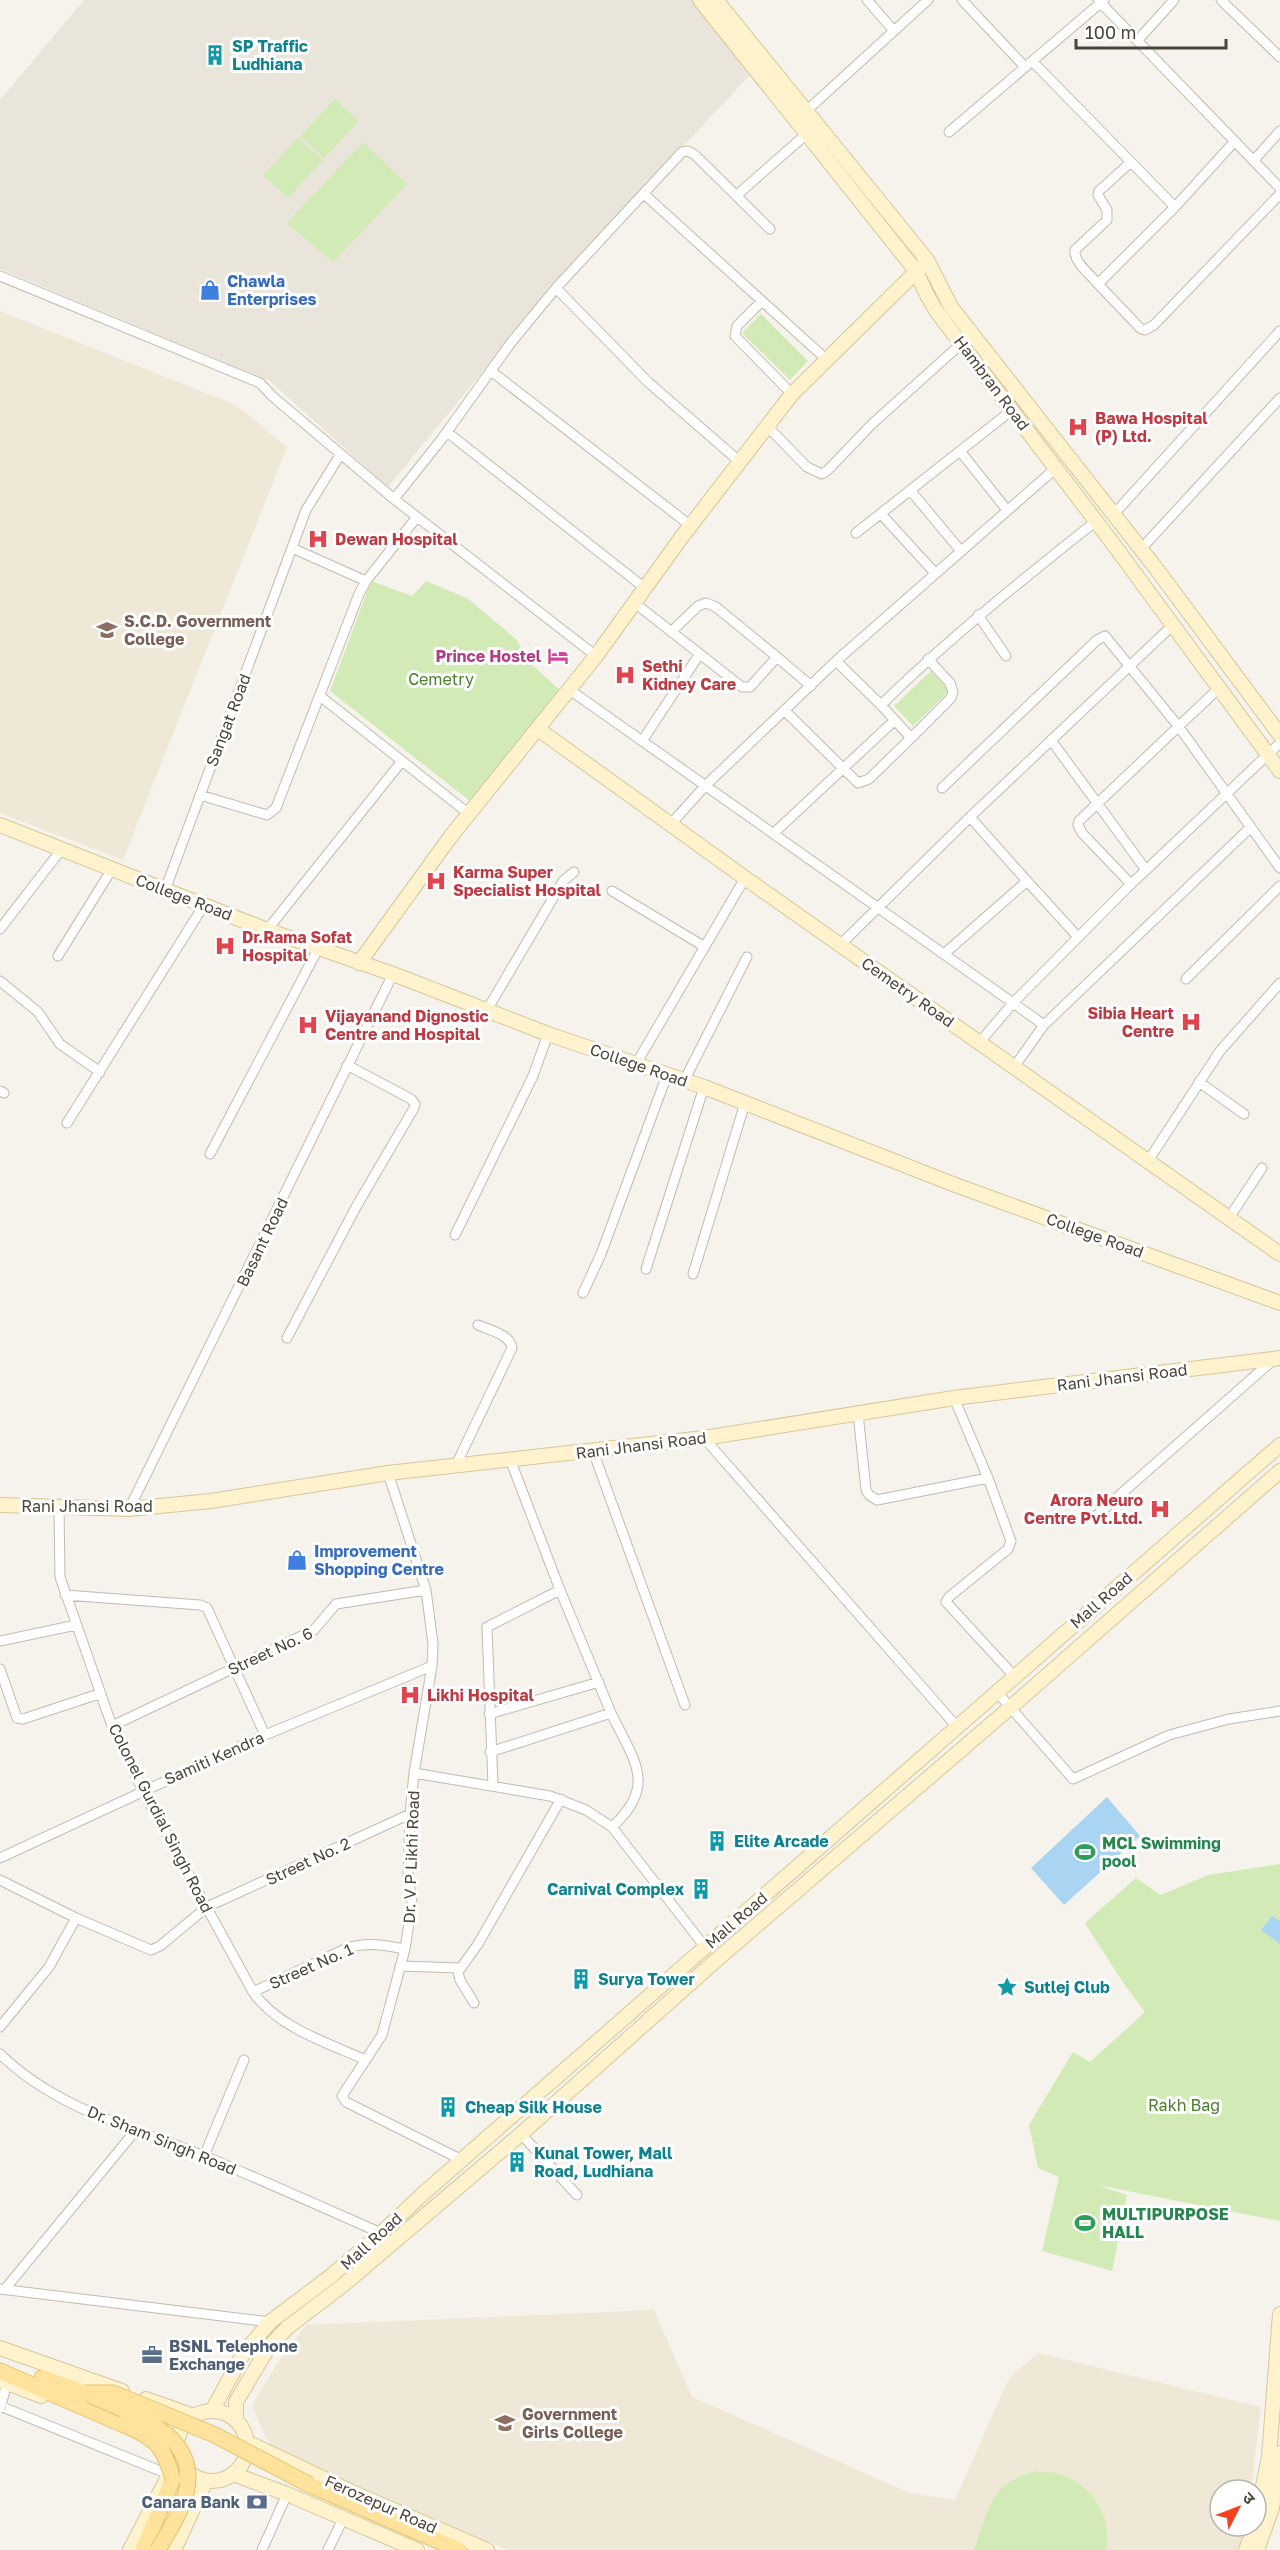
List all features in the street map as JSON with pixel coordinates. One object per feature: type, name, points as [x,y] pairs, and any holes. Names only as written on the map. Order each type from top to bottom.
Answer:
[{"type":"main road","name":"Hambran Road","points":[[700,0],[801,115]]},
{"type":"main road","name":"Hambran Road","points":[[716,0],[916,271],[932,305],[1096,521],[1280,771]]},
{"type":"main road","name":"Hambran Road","points":[[812,129],[927,260],[951,307],[1141,549],[1280,735]]},
{"type":"main road","points":[[359,963],[469,814],[570,690],[636,604],[691,526],[792,394],[927,260]]},
{"type":"main road","name":"Cemetry Road","points":[[538,729],[670,825],[1280,1254]]},
{"type":"main road","name":"College Road","points":[[0,825],[267,930],[393,974],[548,1035],[704,1087],[958,1186],[1280,1302]]},
{"type":"main road","name":"Rani Jhansi Road","points":[[0,1505],[129,1509],[211,1501],[388,1473],[704,1438],[954,1398],[1277,1358]]},
{"type":"main road","name":"Mall Road","points":[[212,2411],[243,2354],[270,2322],[331,2276],[381,2234],[462,2160],[1280,1445]]},
{"type":"main road","name":"Mall Road","points":[[236,2420],[236,2402],[268,2348],[288,2327],[342,2286],[521,2134],[722,1954],[1011,1707],[1280,1471]]},
{"type":"main road","points":[[1265,2478],[1269,2457],[1280,2314]]},
{"type":"main road","points":[[0,2348],[194,2416]]},
{"type":"main road","points":[[0,2361],[85,2393],[151,2422],[180,2448],[182,2460],[186,2470],[195,2478],[206,2481],[218,2482],[233,2475],[245,2460],[247,2442],[236,2420],[226,2414],[212,2411],[194,2416],[183,2426],[178,2436],[182,2460],[187,2486],[182,2505],[158,2550]]},
{"type":"main road","points":[[2,2378],[182,2460]]},
{"type":"main road","points":[[2,2378],[122,2424],[156,2441],[166,2457],[170,2477],[143,2550]]},
{"type":"main road","name":"Ferozepur Road","points":[[85,2393],[113,2393],[215,2435],[292,2475],[309,2478],[487,2550]]},
{"type":"main road","name":"Ferozepur Road","points":[[247,2442],[276,2456],[309,2478]]},
{"type":"main road","points":[[1257,2550],[1272,2508],[1280,2453]]},
{"type":"main road","points":[[130,2550],[170,2477],[182,2460]]},
{"type":"main road","points":[[233,2475],[291,2495],[417,2550]]},
{"type":"main road","points":[[291,2495],[309,2478],[459,2550]]},
{"type":"main road","points":[[174,2550],[206,2481]]},
{"type":"street","points":[[867,0],[894,31]]},
{"type":"street","points":[[801,115],[928,0]]},
{"type":"street","points":[[962,0],[1175,207]]},
{"type":"street","points":[[1137,41],[1174,0]]},
{"type":"street","points":[[1221,0],[1280,57]]},
{"type":"street","points":[[949,132],[1101,1],[1280,188]]},
{"type":"street","points":[[737,195],[812,129]]},
{"type":"street","points":[[1254,160],[1280,131]]},
{"type":"street","points":[[1098,284],[1175,207],[1235,141]]},
{"type":"street","points":[[394,499],[447,432],[510,344],[556,288],[686,151],[695,155],[770,229]]},
{"type":"street","points":[[1131,162],[1099,191],[1098,195],[1108,213],[1107,219],[1075,250],[1079,262],[1141,329],[1149,328],[1280,194]]},
{"type":"street","points":[[644,194],[826,359]]},
{"type":"street","points":[[0,276],[260,383],[340,455],[394,499],[596,656]]},
{"type":"street","points":[[556,288],[648,382],[740,462]]},
{"type":"street","points":[[762,302],[737,326],[735,336],[792,394]]},
{"type":"street","points":[[1114,514],[1280,331]]},
{"type":"street","points":[[767,426],[807,467],[822,474],[828,471],[872,424],[962,343]]},
{"type":"street","points":[[491,371],[691,526]]},
{"type":"street","points":[[1141,549],[1280,398]]},
{"type":"street","points":[[856,533],[1012,410]]},
{"type":"street","points":[[447,432],[646,589]]},
{"type":"street","points":[[960,451],[1007,510]]},
{"type":"street","name":"Sangat Road","points":[[165,890],[292,548],[314,496],[340,455]]},
{"type":"street","points":[[670,825],[705,786],[836,661],[1056,468]]},
{"type":"street","points":[[910,490],[960,550]]},
{"type":"street","points":[[880,514],[935,573]]},
{"type":"street","points":[[200,795],[267,815],[276,808],[359,594],[366,581],[417,517]]},
{"type":"street","points":[[881,705],[928,658],[978,615],[1096,521]]},
{"type":"street","points":[[292,548],[366,581]]},
{"type":"street","points":[[671,632],[698,606],[706,603],[716,607],[810,686]]},
{"type":"street","points":[[636,604],[735,683],[747,688],[777,657]]},
{"type":"street","points":[[978,615],[1006,656]]},
{"type":"street","points":[[840,945],[877,906],[1173,625]]},
{"type":"street","points":[[942,788],[1101,637],[1107,638],[1179,727],[1280,868]]},
{"type":"street","points":[[642,741],[699,655]]},
{"type":"street","points":[[785,711],[853,780],[862,783],[875,774],[951,698],[953,692],[950,683],[928,658]]},
{"type":"street","points":[[836,661],[912,738]]},
{"type":"street","points":[[1131,884],[1079,828],[1079,821],[1219,688]]},
{"type":"street","points":[[570,690],[1044,1025]]},
{"type":"street","points":[[320,696],[469,814]]},
{"type":"street","points":[[774,833],[895,720]]},
{"type":"street","points":[[1051,740],[1146,870]]},
{"type":"street","points":[[979,1043],[1013,1004],[1131,884],[1280,743]]},
{"type":"street","points":[[267,930],[402,760]]},
{"type":"street","points":[[970,817],[1078,938]]},
{"type":"street","points":[[1014,1067],[1044,1025],[1251,827]]},
{"type":"street","points":[[0,929],[61,850]]},
{"type":"street","points":[[58,956],[111,869]]},
{"type":"street","points":[[487,1010],[563,881],[574,872]]},
{"type":"street","points":[[636,1064],[745,878]]},
{"type":"street","points":[[944,954],[1027,881]]},
{"type":"street","points":[[1186,979],[1280,886]]},
{"type":"street","points":[[612,891],[705,947]]},
{"type":"street","points":[[67,1123],[204,905]]},
{"type":"street","points":[[210,1154],[318,949]]},
{"type":"street","points":[[684,1081],[747,957]]},
{"type":"street","name":"Basant Road","points":[[129,1509],[393,974]]},
{"type":"street","points":[[0,981],[38,1012],[60,1044],[100,1072]]},
{"type":"street","points":[[1148,1161],[1220,1051],[1280,983]]},
{"type":"street","points":[[455,1235],[532,1076],[548,1035]]},
{"type":"street","points":[[287,1338],[356,1207],[414,1108],[411,1098],[347,1065]]},
{"type":"street","points":[[583,1293],[601,1254],[667,1075]]},
{"type":"street","points":[[1199,1082],[1244,1114]]},
{"type":"street","points":[[646,1269],[704,1087]]},
{"type":"street","points":[[693,1274],[745,1103]]},
{"type":"street","points":[[1229,1218],[1262,1168]]},
{"type":"street","points":[[456,1465],[512,1347],[507,1338],[478,1325]]},
{"type":"street","points":[[1096,1516],[1277,1358]]},
{"type":"street","points":[[954,1398],[1011,1535],[1011,1541],[1008,1549],[948,1597],[946,1602],[1014,1676]]},
{"type":"street","points":[[858,1413],[866,1490],[872,1498],[877,1500],[987,1478]]},
{"type":"street","points":[[704,1438],[958,1728]]},
{"type":"street","points":[[593,1451],[685,1706]]},
{"type":"street","points":[[510,1459],[560,1590],[611,1713],[637,1767],[639,1789],[634,1802],[627,1814],[612,1827]]},
{"type":"street","name":"Dr. V P Likhi Road","points":[[388,1473],[426,1590],[432,1632],[432,1666],[414,1773],[410,1814],[408,1874],[412,1903],[405,1949],[385,2029],[343,2093],[343,2099],[462,2160]]},
{"type":"street","name":"Colonel Gurdial Singh Road","points":[[59,1508],[59,1563],[65,1595],[99,1694],[143,1791],[253,1992],[270,2012],[304,2032],[366,2060]]},
{"type":"street","name":"Street No. 6","points":[[112,1726],[315,1630],[336,1604],[426,1590]]},
{"type":"street","points":[[493,1786],[487,1627],[560,1590]]},
{"type":"street","points":[[65,1595],[204,1606],[210,1611],[266,1735]]},
{"type":"street","points":[[0,1641],[76,1625]]},
{"type":"street","name":"Samiti Kendra","points":[[0,1858],[266,1735],[432,1666]]},
{"type":"street","points":[[0,1669],[17,1718],[22,1719],[99,1694]]},
{"type":"street","points":[[489,1714],[599,1682]]},
{"type":"street","points":[[997,1692],[1073,1779],[1170,1735],[1229,1719],[1280,1711]]},
{"type":"street","points":[[490,1752],[611,1713]]},
{"type":"street","points":[[414,1773],[561,1799],[586,1810],[612,1827],[705,1947]]},
{"type":"street","points":[[474,2003],[458,1975],[460,1968],[478,1944],[561,1799]]},
{"type":"street","name":"Street No. 2","points":[[76,1918],[151,1950],[160,1946],[207,1907],[410,1814]]},
{"type":"street","points":[[0,1880],[76,1918],[44,1974],[0,2027]]},
{"type":"street","name":"Street No. 1","points":[[253,1992],[347,1948],[361,1944],[374,1943],[405,1949]]},
{"type":"street","points":[[400,1966],[460,1968]]},
{"type":"street","name":"Dr. Sham Singh Road","points":[[0,2054],[25,2076],[52,2094],[135,2130],[204,2156],[381,2234]]},
{"type":"street","points":[[204,2156],[244,2060]]},
{"type":"street","points":[[3,2289],[135,2130]]},
{"type":"street","points":[[521,2134],[578,2195]]},
{"type":"street","points":[[3,2289],[270,2322]]},
{"type":"street","points":[[2,2378],[0,2406],[170,2477]]},
{"type":"street","points":[[262,2550],[291,2495]]},
{"type":"street","points":[[328,2550],[343,2519]]},
{"type":"shaded area","points":[[84,0],[696,0],[752,73],[559,278],[388,487],[270,381],[0,269],[0,100]]},
{"type":"shaded area","name":"S.C.D. Government College","points":[[0,311],[236,405],[287,447],[123,860],[0,813]]},
{"type":"shaded area","name":"Government Girls College","points":[[654,2310],[692,2397],[910,2493],[955,2500],[1009,2378],[1038,2353],[1261,2407],[1252,2478],[1208,2478],[1208,2538],[1242,2538],[1237,2550],[508,2550],[287,2459],[266,2439],[252,2405],[275,2367],[306,2325]]},
{"type":"green space","points":[[335,99],[359,121],[324,158],[300,136]]},
{"type":"green space","points":[[298,138],[323,160],[288,198],[263,175]]},
{"type":"green space","points":[[363,142],[407,184],[333,262],[287,223]]},
{"type":"green space","points":[[761,314],[808,361],[790,380],[742,333]]},
{"type":"green space","name":"Cemetry","points":[[371,581],[412,596],[426,581],[467,598],[517,640],[528,661],[562,692],[471,802],[330,691]]},
{"type":"green space","points":[[931,671],[949,691],[913,726],[894,706]]},
{"type":"green space","name":"Rakh Bag","points":[[1280,1864],[1280,2221],[1097,2185],[1127,2195],[1112,2271],[1042,2251],[1059,2177],[1038,2168],[1029,2125],[1073,2052],[1090,2062],[1145,2012],[1085,1923],[1136,1878],[1161,1895],[1208,1875]]},
{"type":"green space","points":[[1036,2471],[1056,2473],[1071,2479],[1081,2485],[1098,2503],[1106,2526],[1106,2550],[974,2550],[988,2510],[1000,2491],[1020,2476]]},
{"type":"water","name":"MCL Swimming pool","points":[[1107,1797],[1140,1836],[1064,1905],[1031,1868]]},
{"type":"water","points":[[1272,1916],[1280,1921],[1280,1944],[1261,1930]]},
{"type":"place","name":"SP Traffic Ludhiana","points":[[215,55]]},
{"type":"place","name":"Chawla Enterprises","points":[[210,290]]},
{"type":"place","name":"Bawa Hospital (P) Ltd.","points":[[1078,427]]},
{"type":"place","name":"Dewan Hospital","points":[[318,539]]},
{"type":"place","name":"S.C.D. Government College","points":[[107,630]]},
{"type":"place","name":"Prince Hostel","points":[[558,656]]},
{"type":"place","name":"Sethi Kidney Care","points":[[625,675]]},
{"type":"place","name":"Karma Super Specialist Hospital","points":[[436,881]]},
{"type":"place","name":"Dr.Rama Sofat Hospital","points":[[225,946]]},
{"type":"place","name":"Sibia Heart Centre","points":[[1191,1022]]},
{"type":"place","name":"Vijayanand Dignostic Centre and Hospital","points":[[308,1025]]},
{"type":"place","name":"Arora Neuro Centre Pvt.Ltd.","points":[[1160,1509]]},
{"type":"place","name":"Improvement Shopping Centre","points":[[297,1560]]},
{"type":"place","name":"Likhi Hospital","points":[[410,1695]]},
{"type":"place","name":"Elite Arcade","points":[[717,1841]]},
{"type":"place","name":"MCL Swimming pool","points":[[1085,1852]]},
{"type":"place","name":"Carnival Complex","points":[[701,1889]]},
{"type":"place","name":"Surya Tower","points":[[581,1979]]},
{"type":"place","name":"Sutlej Club","points":[[1007,1987]]},
{"type":"place","name":"Cheap Silk House","points":[[448,2107]]},
{"type":"place","name":"Kunal Tower, Mall Road, Ludhiana","points":[[517,2162]]},
{"type":"place","name":"MULTIPURPOSE HALL","points":[[1085,2223]]},
{"type":"place","name":"BSNL Telephone Exchange","points":[[152,2355]]},
{"type":"place","name":"Government Girls College","points":[[505,2423]]},
{"type":"place","name":"Canara Bank","points":[[257,2502]]}]
